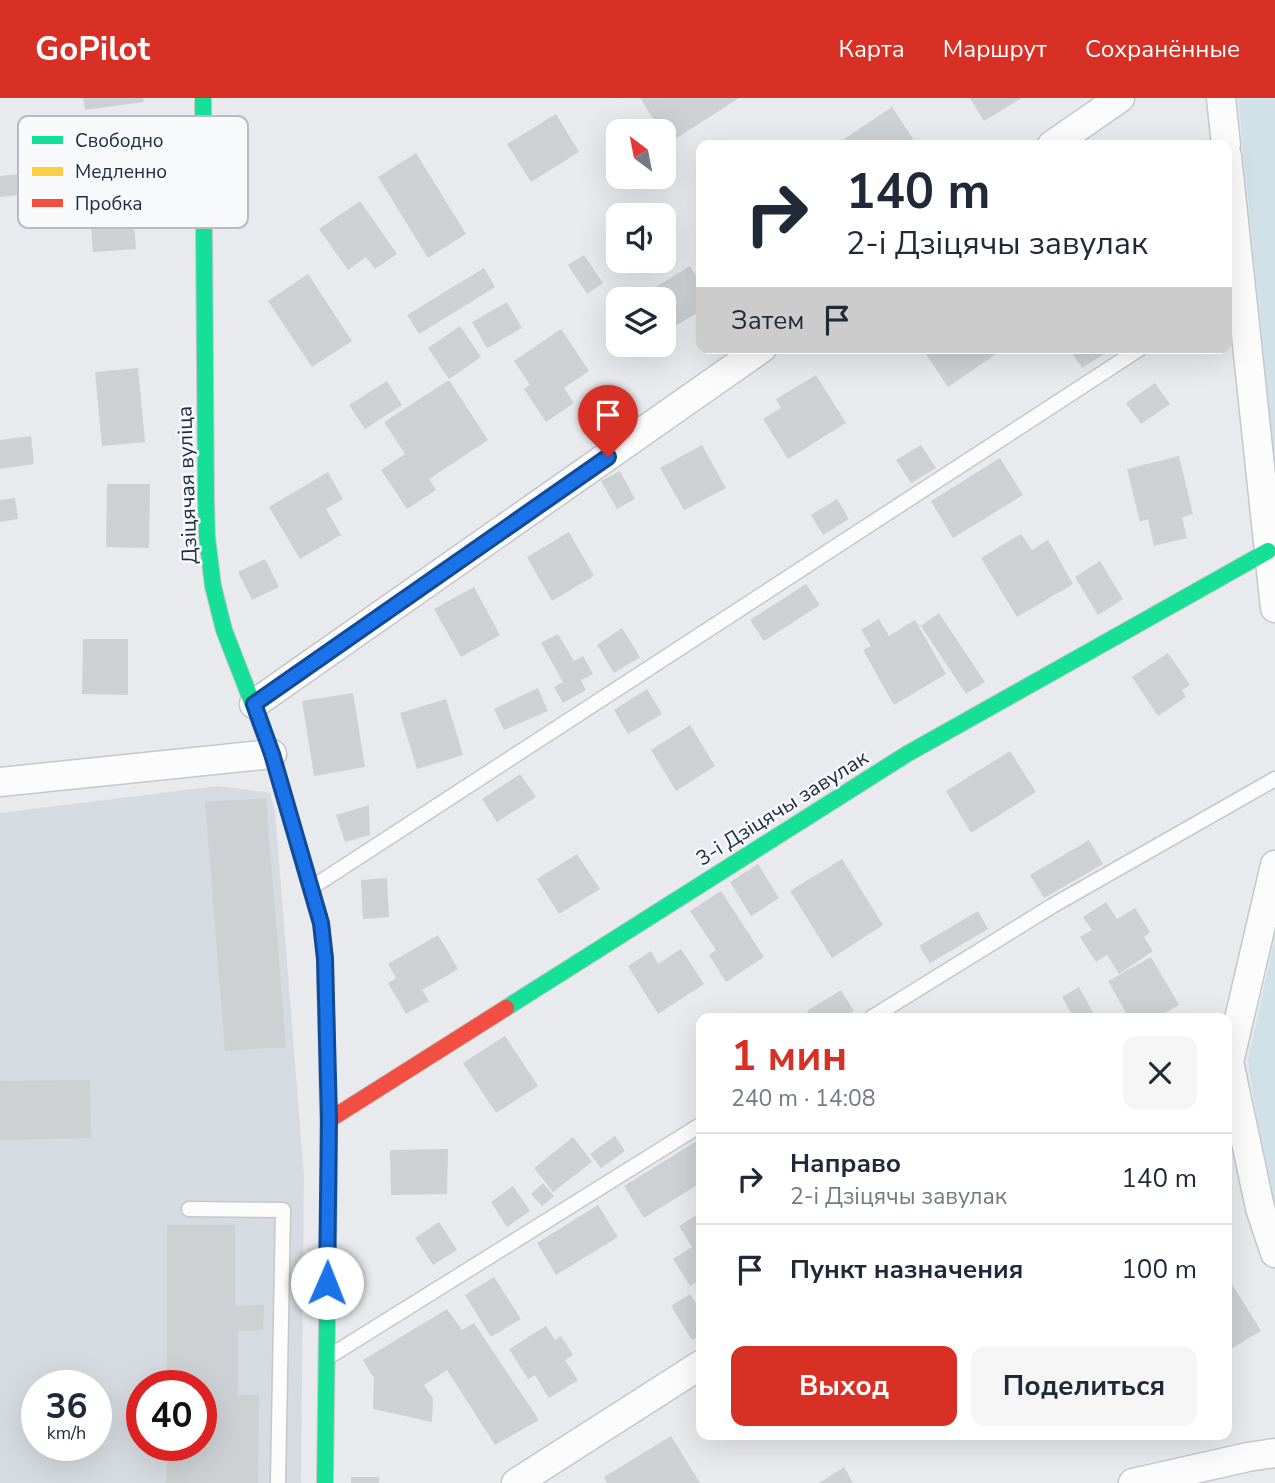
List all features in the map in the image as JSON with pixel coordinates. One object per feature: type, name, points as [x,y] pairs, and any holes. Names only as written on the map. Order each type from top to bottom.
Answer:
[{"type":"street","name":"Дзіцячая вуліца","points":[[203,98],[203,116]]},
{"type":"street","points":[[1059,140],[1120,98]]},
{"type":"street","points":[[1221,98],[1225,140]]},
{"type":"street","name":"Дзіцячая вуліца","points":[[204,228],[207,537],[213,586],[224,630],[272,754],[321,923],[325,959],[329,1119],[325,1483]]},
{"type":"street","points":[[1232,267],[1275,608]]},
{"type":"street","points":[[254,704],[753,354]]},
{"type":"street","name":"3-і Дзіцячы завулак","points":[[329,1119],[907,754],[1268,551]]},
{"type":"street","points":[[0,782],[272,754]]},
{"type":"street","points":[[1232,1046],[1275,865]]},
{"type":"street","points":[[1232,1081],[1260,1208],[1275,1253]]},
{"type":"street","points":[[516,1483],[696,1368]]},
{"type":"street","points":[[1133,1483],[1275,1453]]},
{"type":"lane","points":[[310,889],[1133,354]]},
{"type":"lane","points":[[879,1013],[1052,906],[1275,779]]},
{"type":"lane","points":[[326,1358],[696,1128]]},
{"type":"lane","points":[[189,1209],[284,1210],[278,1483]]},
{"type":"shaded area","points":[[1238,98],[1275,98],[1275,468]]},
{"type":"shaded area","points":[[218,786],[270,793],[275,811],[304,1176],[301,1483],[0,1483],[0,813]]},
{"type":"shaded area","points":[[1275,937],[1275,1219],[1268,1195],[1248,1060]]},
{"type":"building","points":[[83,98],[143,98],[144,102],[85,110]]},
{"type":"building","points":[[640,98],[739,98],[676,138],[676,119],[654,119]]},
{"type":"building","points":[[970,98],[1022,98],[984,121]]},
{"type":"building","points":[[892,107],[914,140],[842,140]]},
{"type":"building","points":[[556,114],[579,152],[531,182],[507,144]]},
{"type":"building","points":[[416,153],[466,234],[428,258],[378,177]]},
{"type":"building","points":[[18,174],[18,195],[0,197],[0,176]]},
{"type":"building","points":[[360,201],[397,254],[375,269],[366,257],[348,270],[319,229]]},
{"type":"building","points":[[91,228],[134,228],[136,249],[93,252]]},
{"type":"building","points":[[584,255],[603,283],[587,294],[568,265]]},
{"type":"building","points":[[690,266],[696,276],[696,314],[676,325],[676,287],[656,287]]},
{"type":"building","points":[[484,268],[495,287],[419,334],[407,315]]},
{"type":"building","points":[[308,274],[352,341],[312,367],[268,301]]},
{"type":"building","points":[[507,302],[522,328],[487,348],[472,322]]},
{"type":"building","points":[[460,326],[481,357],[449,379],[428,348]]},
{"type":"building","points":[[561,329],[589,371],[564,388],[574,403],[546,422],[524,389],[530,385],[514,361]]},
{"type":"building","points":[[926,354],[996,354],[948,387]]},
{"type":"building","points":[[1073,354],[1104,354],[1082,368]]},
{"type":"building","points":[[138,368],[145,442],[102,446],[95,372]]},
{"type":"building","points":[[816,375],[846,423],[788,459],[763,419],[781,408],[776,399]]},
{"type":"building","points":[[449,380],[488,440],[429,479],[436,490],[407,509],[381,470],[405,454],[384,422]]},
{"type":"building","points":[[387,381],[402,405],[365,429],[349,405]]},
{"type":"building","points":[[1155,383],[1170,404],[1141,424],[1126,403]]},
{"type":"building","points":[[31,436],[34,464],[0,469],[0,440]]},
{"type":"building","points":[[702,445],[726,488],[684,510],[660,468]]},
{"type":"building","points":[[921,445],[936,468],[911,483],[896,460]]},
{"type":"building","points":[[1179,456],[1193,514],[1182,517],[1187,538],[1154,546],[1148,519],[1140,522],[1127,469]]},
{"type":"building","points":[[1000,458],[1023,495],[953,538],[931,501]]},
{"type":"building","points":[[620,471],[635,499],[617,509],[601,481]]},
{"type":"building","points":[[328,472],[343,499],[326,509],[341,535],[300,559],[269,507]]},
{"type":"building","points":[[107,484],[150,484],[149,548],[106,547]]},
{"type":"building","points":[[15,498],[18,519],[0,522],[0,500]]},
{"type":"building","points":[[837,499],[849,519],[823,535],[811,515]]},
{"type":"building","points":[[569,532],[594,576],[552,601],[527,557]]},
{"type":"building","points":[[1021,534],[1032,550],[1048,540],[1073,584],[1017,617],[981,558]]},
{"type":"building","points":[[265,559],[279,587],[252,600],[238,572]]},
{"type":"building","points":[[1100,561],[1123,599],[1098,615],[1075,577]]},
{"type":"building","points":[[806,584],[820,605],[764,641],[750,620]]},
{"type":"building","points":[[474,587],[500,635],[461,657],[434,609]]},
{"type":"building","points":[[939,613],[985,682],[966,694],[921,626]]},
{"type":"building","points":[[879,619],[889,636],[915,620],[946,674],[894,705],[863,650],[871,646],[861,630]]},
{"type":"building","points":[[622,628],[640,657],[614,673],[597,645]]},
{"type":"building","points":[[558,634],[574,661],[583,656],[593,674],[581,680],[586,690],[563,703],[554,687],[563,682],[541,643]]},
{"type":"building","points":[[83,639],[128,639],[128,695],[82,694]]},
{"type":"building","points":[[1168,653],[1190,685],[1182,690],[1186,697],[1158,716],[1132,677]]},
{"type":"building","points":[[538,688],[548,711],[504,730],[494,709]]},
{"type":"building","points":[[647,689],[662,714],[628,734],[614,710]]},
{"type":"building","points":[[353,693],[365,767],[314,776],[302,701]]},
{"type":"building","points":[[446,699],[463,755],[417,769],[400,713]]},
{"type":"building","points":[[690,725],[715,766],[676,791],[651,750]]},
{"type":"building","points":[[1010,751],[1036,792],[971,833],[946,791]]},
{"type":"building","points":[[520,774],[536,797],[497,822],[482,799]]},
{"type":"building","points":[[266,798],[286,1047],[225,1051],[205,802]]},
{"type":"building","points":[[369,805],[370,835],[345,842],[336,815]]},
{"type":"building","points":[[1089,840],[1103,864],[1044,898],[1030,875]]},
{"type":"building","points":[[577,854],[600,889],[559,914],[537,879]]},
{"type":"building","points":[[842,859],[883,925],[832,958],[790,891]]},
{"type":"building","points":[[758,864],[779,898],[751,916],[730,882]]},
{"type":"building","points":[[387,878],[389,917],[363,919],[361,880]]},
{"type":"building","points":[[721,891],[764,957],[726,982],[709,955],[716,950],[690,911]]},
{"type":"building","points":[[1106,902],[1117,919],[1135,908],[1150,932],[1144,937],[1153,951],[1119,974],[1107,955],[1096,962],[1080,937],[1092,930],[1083,917]]},
{"type":"building","points":[[978,911],[988,929],[930,963],[919,946]]},
{"type":"building","points":[[438,935],[458,969],[422,990],[429,1001],[406,1014],[388,983],[396,978],[388,964]]},
{"type":"building","points":[[681,949],[704,984],[658,1014],[628,966],[651,951],[658,964]]},
{"type":"building","points":[[1151,957],[1179,1005],[1165,1013],[1126,1013],[1108,981]]},
{"type":"building","points":[[1079,987],[1093,1013],[1071,1013],[1062,997]]},
{"type":"building","points":[[841,990],[854,1011],[808,1013],[807,1011]]},
{"type":"building","points":[[505,1036],[538,1086],[496,1113],[463,1063]]},
{"type":"building","points":[[90,1080],[91,1138],[0,1140],[0,1081]]},
{"type":"building","points":[[615,1136],[625,1151],[601,1168],[590,1154]]},
{"type":"building","points":[[573,1137],[592,1162],[553,1192],[534,1168]]},
{"type":"building","points":[[696,1141],[696,1186],[644,1218],[624,1186]]},
{"type":"building","points":[[448,1149],[447,1194],[391,1195],[390,1150]]},
{"type":"building","points":[[543,1183],[554,1196],[542,1206],[531,1194]]},
{"type":"building","points":[[513,1186],[530,1211],[507,1227],[491,1202]]},
{"type":"building","points":[[598,1205],[618,1237],[556,1275],[537,1243]]},
{"type":"building","points":[[696,1216],[696,1282],[690,1286],[673,1259],[692,1247],[679,1226]]},
{"type":"building","points":[[439,1222],[457,1250],[433,1265],[415,1238]]},
{"type":"building","points":[[167,1225],[235,1225],[235,1306],[264,1305],[263,1330],[238,1331],[238,1395],[259,1394],[258,1483],[166,1483],[167,1461],[217,1461],[217,1370],[167,1370]]},
{"type":"building","points":[[494,1277],[521,1319],[491,1337],[465,1295]]},
{"type":"building","points":[[1232,1284],[1261,1331],[1232,1348]]},
{"type":"building","points":[[690,1294],[696,1304],[696,1338],[692,1340],[671,1306]]},
{"type":"building","points":[[447,1309],[462,1330],[474,1323],[539,1420],[495,1445],[447,1370],[424,1385],[433,1398],[432,1422],[373,1409],[374,1378],[363,1360]]},
{"type":"building","points":[[546,1326],[555,1340],[561,1336],[573,1355],[565,1360],[578,1380],[549,1398],[535,1375],[528,1379],[509,1349]]},
{"type":"building","points":[[671,1436],[700,1483],[607,1483],[604,1477]]},
{"type":"building","points":[[844,1467],[853,1483],[819,1483]]},
{"type":"building","points":[[351,1477],[379,1477],[379,1483],[351,1483]]},
{"type":"traffic: fast","points":[[203,98],[203,116]]},
{"type":"traffic: fast","points":[[204,228],[206,499],[213,586],[224,630],[272,754],[308,880]]},
{"type":"traffic: fast","points":[[506,1008],[907,754],[1268,551]]},
{"type":"traffic: fast","points":[[325,1483],[329,1165]]},
{"type":"traffic: slow","points":[[308,880],[321,924],[325,959],[329,1165]]},
{"type":"traffic: jam","points":[[329,1120],[506,1008]]},
{"type":"route","points":[[327,1283],[329,1119],[325,959],[321,923],[272,754],[254,704],[608,457]]}]
